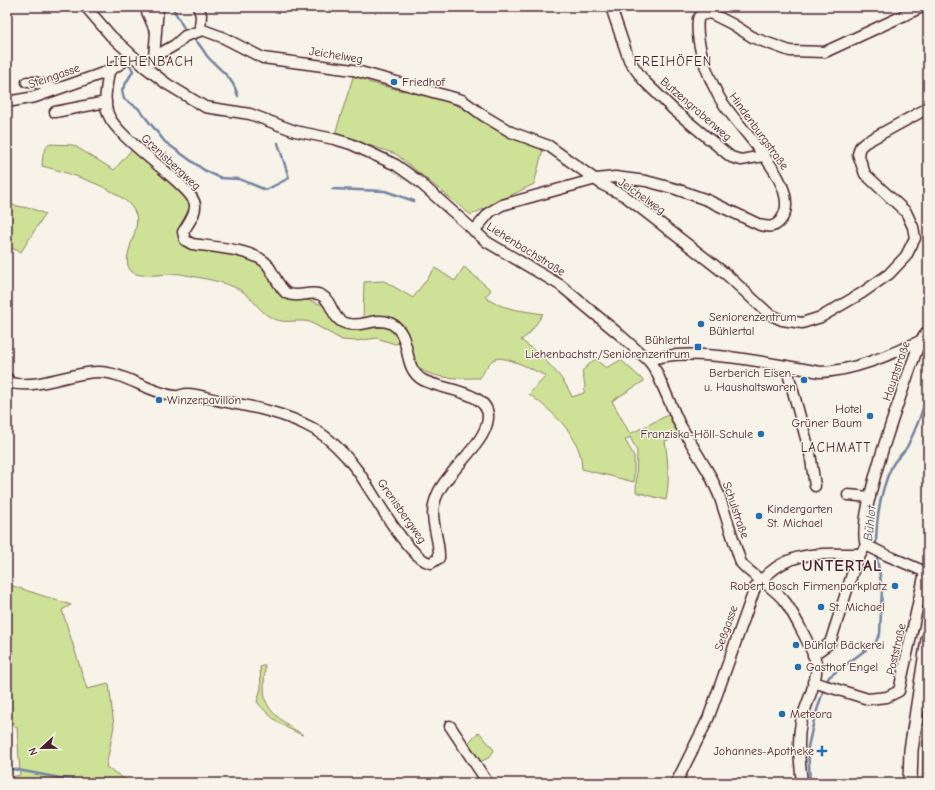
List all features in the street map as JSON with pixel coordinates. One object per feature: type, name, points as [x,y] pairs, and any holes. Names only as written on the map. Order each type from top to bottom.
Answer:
[{"type":"main road","points":[[910,783],[911,750],[928,639]]},
{"type":"street","name":"Liehenbachstraße","points":[[86,7],[111,36],[145,67],[167,84],[205,107],[250,114],[278,126],[334,139],[376,155],[396,165],[417,180],[487,242],[560,285],[649,361]]},
{"type":"street","points":[[145,7],[155,30]]},
{"type":"street","points":[[154,57],[158,7]]},
{"type":"street","points":[[145,67],[154,57],[175,45],[185,36],[200,30],[201,15],[198,7]]},
{"type":"street","name":"Butzengrabenweg","points":[[611,7],[629,60],[644,81],[674,110],[731,157],[741,160],[763,156]]},
{"type":"street","name":"Hindenburgstraße","points":[[474,231],[490,212],[502,205],[596,179],[615,177],[646,181],[676,189],[707,200],[760,225],[768,227],[775,225],[780,221],[784,214],[787,203],[784,189],[763,156],[718,96],[702,58],[697,23],[698,18],[701,15],[710,13],[732,24],[754,38],[790,51],[810,53],[825,52],[922,7]]},
{"type":"street","name":"Jeichelweg","points":[[200,30],[222,37],[263,58],[353,70],[462,100],[484,116],[511,132],[549,146],[596,179],[625,196],[680,240],[711,262],[769,314],[782,320],[802,323],[831,312],[870,288],[898,266],[909,251],[915,238],[910,219],[906,212],[866,174],[858,154],[860,147],[866,142],[928,108]]},
{"type":"street","points":[[108,71],[132,56]]},
{"type":"street","name":"Steingasse","points":[[7,102],[35,97],[108,71]]},
{"type":"street","name":"Grenisbergweg","points":[[7,378],[11,383],[29,385],[98,372],[115,375],[142,387],[176,396],[188,394],[244,405],[290,418],[314,430],[335,444],[346,456],[414,553],[426,562],[431,563],[439,558],[433,527],[438,493],[485,430],[488,420],[488,410],[484,403],[475,398],[419,378],[413,373],[403,334],[391,324],[377,320],[348,324],[334,316],[326,301],[320,294],[315,293],[298,296],[286,293],[266,263],[259,258],[243,252],[192,244],[185,240],[183,232],[191,220],[196,206],[193,198],[120,132],[108,113],[106,102],[108,71]]},
{"type":"street","points":[[26,82],[34,82],[55,89]]},
{"type":"street","points":[[56,112],[106,102]]},
{"type":"street","name":"Hauptstraße","points":[[868,546],[864,531],[870,497],[887,436],[920,341],[928,331]]},
{"type":"street","points":[[649,361],[657,357],[701,355],[820,372],[833,371],[898,351],[920,341]]},
{"type":"street","name":"Schulstraße","points":[[649,361],[662,381],[681,428],[710,476],[719,495],[741,562],[760,581],[786,603],[813,655]]},
{"type":"street","points":[[786,366],[810,453],[815,486]]},
{"type":"street","points":[[848,495],[870,497]]},
{"type":"street","points":[[802,783],[800,751],[801,724],[821,684],[813,655],[830,643],[859,554],[868,546],[886,556],[926,572]]},
{"type":"street","name":"Seßgasse","points":[[676,783],[708,719],[755,588],[760,581],[779,566],[796,557],[808,554],[859,554]]},
{"type":"street","name":"Poststraße","points":[[821,684],[868,698],[887,697],[899,691],[926,572]]},
{"type":"street","points":[[450,726],[488,783]]},
{"type":"green space","points":[[354,74],[369,77],[368,82],[403,91],[408,89],[442,99],[472,112],[543,149],[534,184],[471,215],[396,154],[335,134]]},
{"type":"green space","points":[[48,144],[73,145],[114,170],[134,147],[190,199],[191,213],[178,233],[179,241],[182,243],[256,259],[301,298],[326,306],[334,320],[382,323],[399,333],[400,343],[395,344],[377,338],[356,341],[342,340],[310,322],[283,321],[274,319],[263,312],[247,295],[241,291],[216,281],[181,274],[135,274],[128,266],[127,259],[137,221],[136,215],[131,206],[122,198],[95,183],[42,166],[43,154]]},
{"type":"green space","points":[[7,204],[33,209],[45,214],[21,252],[7,246]]},
{"type":"green space","points":[[464,267],[491,290],[485,297],[491,301],[512,309],[543,314],[529,334],[521,340],[535,351],[557,373],[572,397],[584,393],[585,385],[582,371],[595,359],[606,368],[621,360],[644,381],[612,401],[630,434],[670,414],[682,435],[665,441],[668,471],[666,500],[636,492],[637,451],[630,437],[625,440],[634,456],[634,482],[582,469],[581,457],[572,436],[556,417],[529,394],[546,376],[511,361],[498,358],[489,363],[480,378],[454,378],[434,375],[426,372],[414,361],[405,331],[363,321],[364,282],[384,281],[413,298],[435,268],[455,281]]},
{"type":"green space","points":[[7,584],[71,605],[62,610],[87,689],[109,684],[114,726],[106,767],[131,783],[7,783],[7,778],[20,775],[17,727],[7,724]]},
{"type":"green space","points":[[265,665],[264,690],[267,704],[278,717],[303,735],[278,722],[257,702],[261,688],[260,667]]},
{"type":"green space","points":[[479,732],[494,750],[490,757],[480,762],[477,761],[467,744]]},
{"type":"green space","points":[[923,741],[928,742],[928,783],[922,783]]},
{"type":"waterway","points":[[172,7],[184,28]]},
{"type":"waterway","points":[[194,39],[207,56],[229,78],[238,96]]},
{"type":"waterway","name":"LIEHENBACH","points":[[129,63],[133,71],[122,90],[124,99],[138,108],[165,142],[204,170],[221,178],[239,179],[266,190],[289,178],[278,143]]},
{"type":"waterway","name":"LIEHENBACH","points":[[332,189],[385,191],[414,201]]},
{"type":"waterway","name":"Bühlot","points":[[876,548],[878,517],[884,486],[893,463],[905,450],[910,440],[922,413],[928,392]]},
{"type":"waterway","name":"Bühlot","points":[[826,684],[829,677],[875,643],[880,634],[882,588],[876,553]]},
{"type":"waterway","name":"Bühlot","points":[[810,783],[808,747],[814,720],[824,688]]},
{"type":"waterway","points":[[7,768],[87,783]]},
{"type":"place","name":"Friedhof","points":[[394,82]]},
{"type":"place","name":"Seniorenzentrum Bühlertal","points":[[701,324]]},
{"type":"place","name":"Bühlertal Liehenbachstr./Seniorenzentrum","points":[[698,347]]},
{"type":"place","name":"Berberich Eisen- u. Haushaltswaren","points":[[804,380]]},
{"type":"place","name":"Winzerpavillon","points":[[159,400]]},
{"type":"place","name":"Hotel Grüner Baum","points":[[870,416]]},
{"type":"place","name":"Franziska-Höll-Schule","points":[[761,434]]},
{"type":"place","name":"Kindergarten St. Michael","points":[[759,516]]},
{"type":"place","name":"Robert Bosch Firmenparkplatz","points":[[895,586]]},
{"type":"place","name":"St. Michael","points":[[821,607]]},
{"type":"place","name":"Bühlot Bäckerei","points":[[796,645]]},
{"type":"place","name":"Gasthof Engel","points":[[798,667]]},
{"type":"place","name":"Meteora","points":[[782,714]]},
{"type":"place","name":"Johannes-Apotheke","points":[[822,751]]},
{"type":"district","name":"LIEHENBACH","points":[[150,61]]},
{"type":"district","name":"FREIHÖFEN","points":[[673,61]]},
{"type":"district","name":"LACHMATT","points":[[836,447]]},
{"type":"district","name":"UNTERTAL","points":[[842,565]]}]
